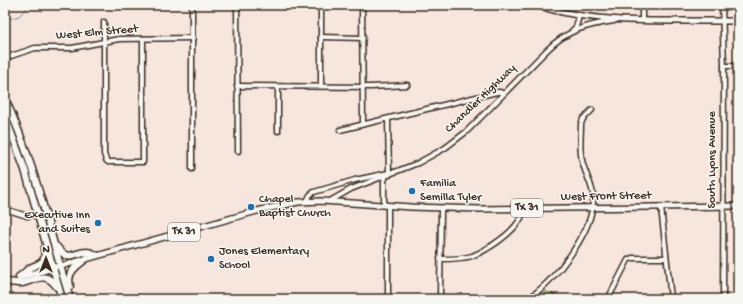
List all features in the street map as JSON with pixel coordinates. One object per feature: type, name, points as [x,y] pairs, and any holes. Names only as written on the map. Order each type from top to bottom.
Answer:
[{"type":"highway","points":[[5,100],[30,161],[72,299]]},
{"type":"highway","points":[[5,116],[18,148],[62,299]]},
{"type":"highway","points":[[19,277],[30,268],[40,264],[45,258],[45,252],[38,227],[38,216]]},
{"type":"highway","points":[[55,245],[60,252],[68,256],[87,252],[96,255]]},
{"type":"highway","points":[[72,299],[69,277],[74,269],[87,258]]},
{"type":"highway","name":"Chandler Highway","points":[[5,282],[61,266]]},
{"type":"highway","points":[[5,282],[20,283],[45,277],[52,281],[59,290]]},
{"type":"main road","points":[[536,5],[579,16],[621,20],[738,21]]},
{"type":"main road","name":"West Front Street","points":[[307,201],[330,201],[441,209],[738,206]]},
{"type":"main road","name":"Chandler Highway","points":[[61,266],[96,255],[263,210],[307,201]]},
{"type":"street","points":[[192,5],[192,169]]},
{"type":"street","points":[[237,5],[238,151]]},
{"type":"street","points":[[321,5],[321,86]]},
{"type":"street","points":[[362,5],[363,124]]},
{"type":"street","points":[[642,5],[642,20]]},
{"type":"street","name":"South Lyons Avenue","points":[[722,5],[724,66],[724,299]]},
{"type":"street","points":[[572,31],[576,27],[579,16]]},
{"type":"street","name":"Chandler Highway","points":[[330,201],[351,189],[399,171],[428,158],[449,146],[466,132],[549,47],[572,31],[595,24],[621,20]]},
{"type":"street","points":[[104,22],[104,157],[112,163],[143,162],[143,39]]},
{"type":"street","points":[[321,37],[363,38]]},
{"type":"street","name":"West Elm Street","points":[[5,58],[35,48],[72,48],[104,42],[143,39],[193,38]]},
{"type":"street","points":[[724,66],[738,66]]},
{"type":"street","points":[[237,86],[363,87],[406,85]]},
{"type":"street","points":[[278,87],[278,131]]},
{"type":"street","points":[[340,130],[497,92],[503,94]]},
{"type":"street","points":[[527,299],[542,288],[557,273],[579,241],[592,215],[593,191],[583,164],[581,149],[581,122],[592,110]]},
{"type":"street","points":[[388,119],[388,175],[384,181],[388,299]]},
{"type":"street","name":"Chandler Highway","points":[[307,201],[310,195],[314,192],[355,180],[388,175]]},
{"type":"street","points":[[661,207],[671,299]]},
{"type":"street","points":[[440,259],[472,256],[490,247],[515,226],[522,216],[522,208]]},
{"type":"street","points":[[5,209],[27,216],[38,216]]},
{"type":"street","points":[[440,299],[441,209]]},
{"type":"street","points":[[608,299],[628,260],[632,258],[666,258]]},
{"type":"green space","points":[[542,290],[566,299],[530,299]]},
{"type":"waterway","points":[[5,20],[19,16],[30,5]]},
{"type":"place","name":"Familia Semilla Tyler","points":[[412,191]]},
{"type":"place","name":"Chapel Baptist Church","points":[[251,207]]},
{"type":"place","name":"Executive Inn and Suites","points":[[98,223]]},
{"type":"place","name":"Jones Elementary School","points":[[211,259]]}]
